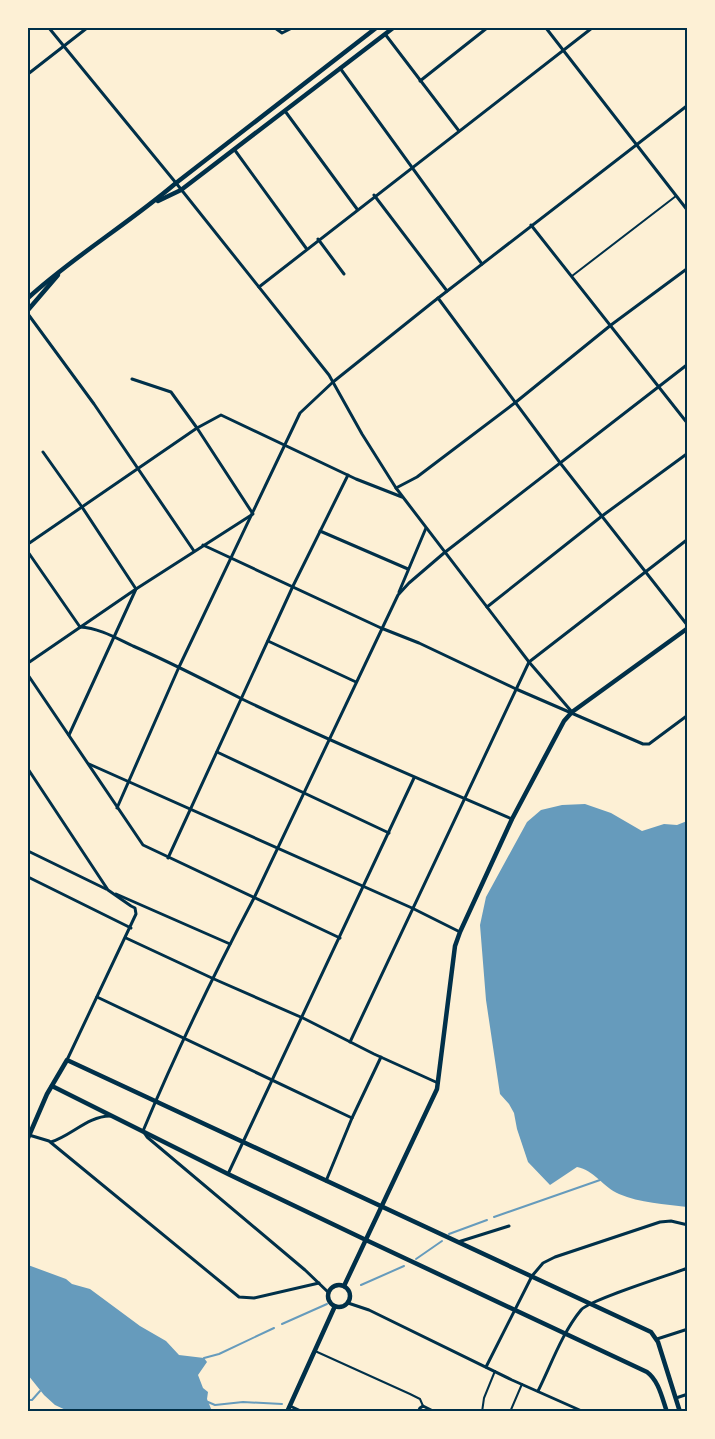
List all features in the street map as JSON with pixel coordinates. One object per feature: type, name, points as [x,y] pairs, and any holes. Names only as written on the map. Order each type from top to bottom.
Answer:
[{"type":"street","points":[[48,28],[176,183],[333,382],[362,434],[396,488],[528,662],[572,712]]},
{"type":"street","points":[[28,74],[87,28]]},
{"type":"street","points":[[275,28],[282,33],[292,28]]},
{"type":"street","points":[[28,298],[152,204],[176,183],[376,28]]},
{"type":"street","points":[[152,204],[181,190],[393,28]]},
{"type":"street","points":[[420,81],[487,28]]},
{"type":"street","points":[[546,28],[688,211]]},
{"type":"street","points":[[258,286],[592,28]]},
{"type":"street","points":[[385,34],[459,131]]},
{"type":"street","points":[[340,68],[482,264]]},
{"type":"street","points":[[117,808],[179,667],[300,413],[333,382],[438,298],[688,105]]},
{"type":"street","points":[[285,110],[357,209]]},
{"type":"street","points":[[234,149],[306,248]]},
{"type":"street","points":[[374,195],[447,291]]},
{"type":"street","points":[[531,225],[688,424]]},
{"type":"street","points":[[318,240],[344,274]]},
{"type":"street","points":[[396,488],[417,477],[516,402],[611,325],[688,268]]},
{"type":"street","points":[[28,310],[64,269]]},
{"type":"street","points":[[344,1286],[439,1084],[455,946],[512,819],[564,721],[572,712],[688,627],[561,464],[438,298]]},
{"type":"street","points":[[28,314],[139,468],[194,551]]},
{"type":"street","points":[[398,595],[444,553],[688,364]]},
{"type":"street","points":[[132,379],[170,392],[197,428],[252,514]]},
{"type":"street","points":[[28,544],[197,428],[221,415],[348,475],[403,497]]},
{"type":"street","points":[[43,452],[136,589]]},
{"type":"street","points":[[487,608],[602,516],[688,454]]},
{"type":"street","points":[[168,858],[293,586],[348,475]]},
{"type":"street","points":[[28,663],[80,626],[252,514]]},
{"type":"street","points":[[143,1131],[230,944],[254,898],[276,848],[398,595],[426,528]]},
{"type":"street","points":[[320,531],[408,569]]},
{"type":"street","points":[[350,1042],[528,662],[688,539]]},
{"type":"street","points":[[204,545],[516,689],[647,745],[688,715]]},
{"type":"street","points":[[28,552],[80,626]]},
{"type":"street","points":[[68,736],[136,589]]},
{"type":"street","points":[[80,626],[92,627],[329,740],[512,819]]},
{"type":"street","points":[[268,641],[356,682]]},
{"type":"street","points":[[28,674],[143,846],[340,938]]},
{"type":"street","points":[[217,752],[389,833]]},
{"type":"street","points":[[87,763],[412,908],[460,932]]},
{"type":"street","points":[[28,769],[108,890],[134,908],[136,914],[67,1060],[28,1136],[50,1143],[239,1297],[254,1298],[317,1282],[320,1283]]},
{"type":"street","points":[[228,1174],[271,1079],[303,1018],[414,778]]},
{"type":"street","points":[[28,851],[108,890],[230,944]]},
{"type":"street","points":[[28,877],[130,928]]},
{"type":"street","points":[[126,938],[303,1018],[439,1084]]},
{"type":"street","points":[[97,997],[352,1118]]},
{"type":"street","points":[[326,1181],[352,1118],[381,1057]]},
{"type":"street","points":[[67,1060],[651,1332],[657,1339],[680,1412]]},
{"type":"street","points":[[52,1086],[228,1174],[647,1372],[653,1376],[657,1383],[667,1412]]},
{"type":"street","points":[[50,1143],[98,1118],[113,1116]]},
{"type":"street","points":[[143,1131],[147,1137],[320,1283],[329,1293],[331,1302],[336,1306],[348,1303],[369,1310],[584,1412]]},
{"type":"street","points":[[486,1367],[516,1311],[532,1276],[544,1263],[555,1257],[660,1222],[688,1225]]},
{"type":"street","points":[[458,1242],[509,1226]]},
{"type":"street","points":[[538,1391],[566,1334],[582,1309],[589,1304],[688,1268]]},
{"type":"street","points":[[329,1293],[335,1286],[344,1286]]},
{"type":"street","points":[[344,1286],[350,1296],[348,1303]]},
{"type":"street","points":[[287,1412],[336,1306]]},
{"type":"street","points":[[657,1339],[688,1329]]},
{"type":"street","points":[[676,1398],[688,1394]]},
{"type":"street","points":[[290,1406],[303,1412]]},
{"type":"street","points":[[418,1412],[423,1406],[435,1412]]},
{"type":"lane","points":[[572,276],[676,196]]},
{"type":"lane","points":[[315,1351],[420,1399],[423,1406]]},
{"type":"lane","points":[[482,1412],[484,1398],[495,1371]]},
{"type":"lane","points":[[510,1412],[522,1384]]},
{"type":"water","points":[[585,804],[611,813],[642,831],[664,824],[677,825],[687,821],[687,1207],[653,1203],[627,1197],[613,1191],[588,1172],[577,1167],[550,1185],[528,1162],[517,1129],[514,1113],[500,1094],[486,1000],[480,925],[486,897],[527,822],[541,810],[562,805]]},
{"type":"water","points":[[28,1265],[66,1279],[72,1284],[90,1289],[140,1326],[166,1341],[179,1355],[204,1358],[207,1362],[198,1375],[203,1388],[208,1392],[207,1399],[212,1411],[70,1412],[55,1405],[28,1375]]},
{"type":"waterway","points":[[494,1217],[600,1180]]},
{"type":"waterway","points":[[449,1234],[487,1220]]},
{"type":"waterway","points":[[416,1259],[442,1241]]},
{"type":"waterway","points":[[361,1285],[404,1266]]},
{"type":"waterway","points":[[282,1324],[327,1304]]},
{"type":"waterway","points":[[204,1358],[219,1354],[274,1328]]},
{"type":"waterway","points":[[28,1400],[32,1400],[40,1391]]},
{"type":"waterway","points":[[208,1402],[215,1405],[243,1402],[282,1404]]}]
